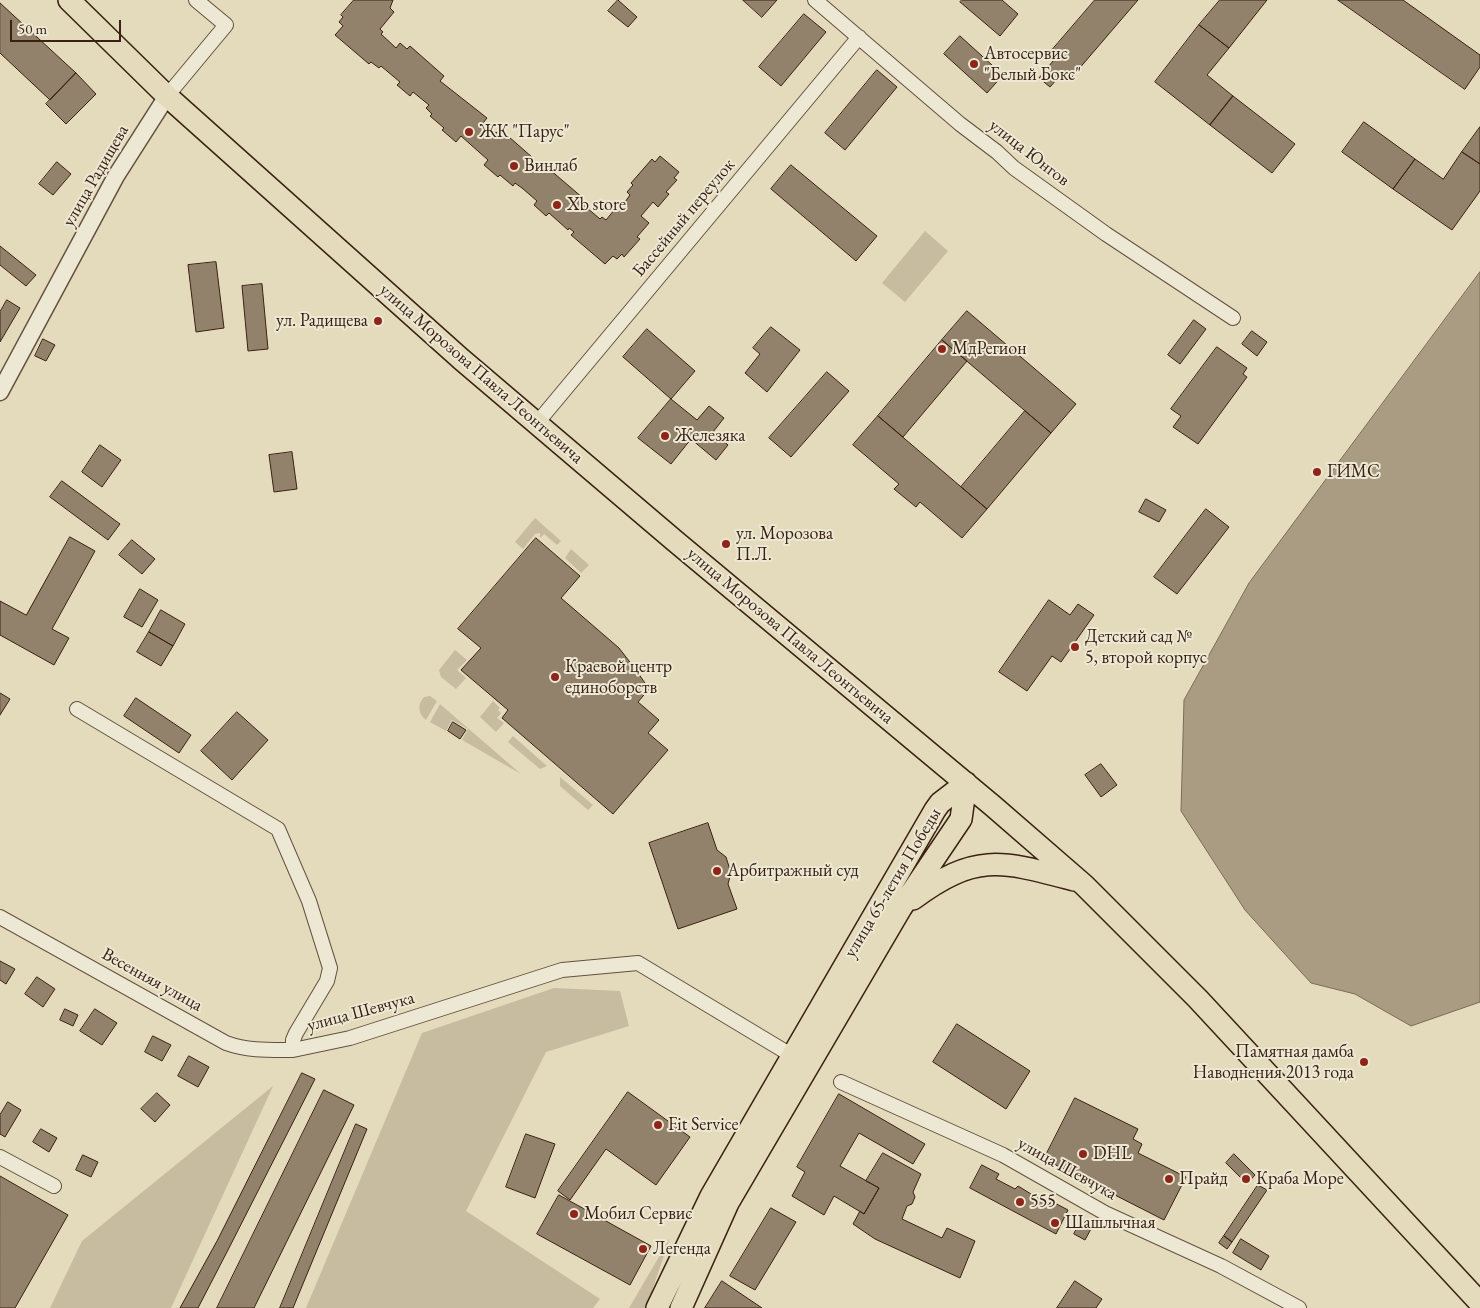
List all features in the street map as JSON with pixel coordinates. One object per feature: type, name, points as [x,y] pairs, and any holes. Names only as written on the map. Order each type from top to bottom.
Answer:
[{"type":"main road","name":"улица Морозова Павла Леонтьевича","points":[[69,0],[167,96],[336,248],[537,423],[966,783],[1079,881],[1144,943],[1198,999],[1480,1303]]},
{"type":"main road","name":"улица 65-летия Победы","points":[[681,1308],[728,1203],[901,908],[961,819],[966,783]]},
{"type":"main road","name":"улица 65-летия Победы","points":[[657,1308],[710,1196],[937,806],[966,783]]},
{"type":"main road","points":[[901,908],[946,877],[981,864],[1018,865],[1079,881]]},
{"type":"street","name":"улица Радищева","points":[[0,392],[116,176],[167,96],[226,25],[196,0]]},
{"type":"street","name":"улица Юнгов","points":[[815,0],[1014,168],[1106,234],[1233,318]]},
{"type":"street","name":"Бассейный переулок","points":[[537,423],[859,37]]},
{"type":"street","name":"улица Шевчука","points":[[77,709],[278,829],[309,901],[330,968],[327,981],[296,1033],[293,1040],[293,1050],[364,1034],[562,970],[638,963],[791,1055]]},
{"type":"street","name":"Весенняя улица","points":[[0,917],[226,1043],[241,1048],[263,1051],[293,1050]]},
{"type":"street","name":"улица Шевчука","points":[[841,1082],[1003,1155],[1105,1213],[1221,1266],[1298,1308]]},
{"type":"street","points":[[0,1157],[54,1186]]},
{"type":"shaded area","points":[[925,231],[948,251],[905,302],[882,283]]},
{"type":"shaded area","points":[[1480,272],[1480,1002],[1411,1026],[1355,994],[1311,983],[1245,910],[1181,811],[1184,700],[1249,583]]},
{"type":"shaded area","points":[[535,518],[561,541],[557,545],[544,534],[540,538],[540,533],[535,534],[523,549],[515,542]]},
{"type":"shaded area","points":[[571,549],[589,565],[581,573],[565,558]]},
{"type":"shaded area","points":[[455,650],[467,660],[457,670],[466,678],[456,689],[441,677],[439,670]]},
{"type":"shaded area","points":[[430,696],[437,701],[426,720],[421,715],[419,706],[424,697]]},
{"type":"shaded area","points":[[493,701],[500,708],[498,710],[501,713],[497,718],[504,723],[496,732],[480,717]]},
{"type":"shaded area","points":[[440,704],[521,774],[462,740],[468,729],[452,720],[446,731],[430,722]]},
{"type":"shaded area","points":[[513,736],[547,766],[540,769],[508,742]]},
{"type":"shaded area","points":[[560,777],[593,805],[588,810],[560,786]]},
{"type":"shaded area","points":[[554,988],[620,991],[629,1026],[546,1052],[466,1211],[600,1299],[593,1308],[306,1308],[422,1033]]},
{"type":"shaded area","points":[[273,1086],[171,1308],[50,1308],[82,1241]]},
{"type":"shaded area","points":[[670,1238],[646,1308],[629,1308]]},
{"type":"building","name":"ЖК \"Парус\"","points":[[354,0],[393,0],[390,8],[394,12],[380,29],[383,32],[381,34],[396,48],[400,43],[407,49],[410,46],[444,76],[440,81],[487,118],[483,123],[496,133],[500,129],[533,158],[530,161],[545,173],[549,169],[583,198],[580,202],[600,219],[602,217],[606,220],[620,203],[625,207],[628,204],[625,202],[630,195],[627,192],[633,185],[631,183],[652,159],[655,162],[660,156],[679,172],[674,178],[677,180],[666,192],[669,194],[658,207],[653,202],[641,216],[649,223],[637,237],[640,239],[624,257],[622,254],[617,259],[613,256],[605,264],[571,235],[574,232],[569,228],[568,230],[549,213],[546,216],[534,205],[537,201],[522,188],[515,183],[513,186],[500,175],[498,177],[484,165],[488,160],[461,136],[456,142],[442,130],[444,128],[430,116],[432,114],[426,108],[429,105],[413,92],[410,96],[397,85],[400,82],[381,66],[379,68],[371,62],[369,64],[335,35],[343,26],[339,22],[343,17],[341,15]]},
{"type":"building","points":[[618,0],[637,17],[628,27],[608,11]]},
{"type":"building","points":[[743,0],[777,0],[762,17]]},
{"type":"building","points":[[962,0],[1002,0],[1018,14],[1000,36],[960,2]]},
{"type":"building","points":[[1095,0],[1138,0],[1072,77],[1065,70],[1050,87],[1039,78],[1053,61],[1047,56]]},
{"type":"building","points":[[1220,0],[1267,0],[1229,48],[1199,25]]},
{"type":"building","points":[[1338,0],[1403,0],[1480,55],[1480,67],[1465,89]]},
{"type":"building","points":[[0,3],[76,73],[50,100],[0,53]]},
{"type":"building","points":[[804,14],[826,32],[781,86],[759,67]]},
{"type":"building","points":[[1199,25],[1229,48],[1207,75],[1233,96],[1210,125],[1155,82]]},
{"type":"building","name":"Автосервис \"Белый Бокс\"","points":[[960,36],[1003,75],[987,93],[944,54]]},
{"type":"building","points":[[877,70],[897,87],[845,150],[825,133]]},
{"type":"building","points":[[76,73],[96,94],[66,124],[46,104]]},
{"type":"building","points":[[1233,96],[1295,144],[1272,173],[1210,125]]},
{"type":"building","points":[[1364,122],[1415,159],[1393,189],[1342,152]]},
{"type":"building","points":[[1480,127],[1480,164],[1462,152]]},
{"type":"building","points":[[1462,152],[1480,164],[1480,191],[1452,230],[1393,189],[1415,159],[1443,179]]},
{"type":"building","points":[[57,162],[71,174],[53,195],[39,184]]},
{"type":"building","points":[[791,165],[877,236],[856,261],[771,189]]},
{"type":"building","points":[[0,246],[36,275],[26,286],[0,265]]},
{"type":"building","points":[[216,262],[224,328],[196,332],[188,265]]},
{"type":"building","points":[[262,284],[268,349],[248,351],[242,286]]},
{"type":"building","points":[[7,300],[20,308],[0,342],[0,312]]},
{"type":"building","points":[[967,311],[1076,404],[1051,433],[942,340]]},
{"type":"building","points":[[1194,320],[1206,329],[1180,364],[1168,355]]},
{"type":"building","points":[[771,327],[800,350],[767,392],[745,373],[760,354],[753,348]]},
{"type":"building","points":[[647,329],[695,371],[671,399],[623,357]]},
{"type":"building","points":[[1252,331],[1267,342],[1257,356],[1242,344]]},
{"type":"building","points":[[43,339],[55,345],[46,361],[35,356]]},
{"type":"building","points":[[942,340],[967,361],[903,437],[878,416]]},
{"type":"building","points":[[1217,347],[1247,368],[1243,374],[1247,377],[1198,444],[1173,427],[1181,416],[1171,409]]},
{"type":"building","points":[[827,372],[849,391],[791,457],[769,438]]},
{"type":"building","points":[[671,399],[697,420],[709,406],[724,418],[713,432],[728,445],[716,460],[691,439],[671,464],[638,438]]},
{"type":"building","points":[[1025,411],[1051,433],[987,509],[961,487]]},
{"type":"building","points":[[878,416],[987,509],[962,538],[920,502],[916,507],[894,489],[899,484],[853,445]]},
{"type":"building","points":[[100,445],[121,460],[102,487],[82,472]]},
{"type":"building","points":[[292,452],[297,489],[274,492],[269,455]]},
{"type":"building","points":[[62,481],[120,524],[108,540],[50,497]]},
{"type":"building","points":[[1146,499],[1166,510],[1159,522],[1139,512]]},
{"type":"building","points":[[1206,509],[1229,527],[1177,594],[1154,577]]},
{"type":"building","points":[[70,537],[95,551],[52,629],[69,638],[54,665],[0,635],[0,601],[26,615]]},
{"type":"building","name":"Краевой центр единоборств","points":[[536,538],[580,576],[561,598],[619,648],[636,670],[649,689],[638,702],[659,720],[648,733],[668,750],[613,814],[502,718],[508,710],[461,670],[481,648],[458,629]]},
{"type":"building","points":[[132,540],[155,559],[142,574],[119,555]]},
{"type":"building","points":[[140,589],[158,600],[142,627],[124,617]]},
{"type":"building","points":[[1049,600],[1070,615],[1078,604],[1094,615],[1061,662],[1052,656],[1027,691],[999,672]]},
{"type":"building","points":[[161,610],[185,624],[173,646],[149,632]]},
{"type":"building","points":[[149,632],[173,646],[161,666],[137,652]]},
{"type":"building","points":[[0,693],[10,699],[0,715]]},
{"type":"building","points":[[136,698],[191,735],[179,753],[124,716]]},
{"type":"building","points":[[237,712],[268,740],[232,780],[201,751]]},
{"type":"building","points":[[453,722],[466,730],[460,739],[448,731]]},
{"type":"building","points":[[1101,764],[1117,785],[1101,797],[1085,775]]},
{"type":"building","points":[[708,823],[717,850],[726,857],[731,873],[728,884],[737,909],[678,929],[649,843]]},
{"type":"building","points":[[0,961],[15,969],[6,984],[0,980]]},
{"type":"building","points":[[37,977],[55,989],[43,1007],[25,994]]},
{"type":"building","points":[[65,1009],[78,1015],[73,1026],[60,1020]]},
{"type":"building","points":[[95,1009],[117,1023],[102,1045],[80,1031]]},
{"type":"building","points":[[957,1024],[1030,1071],[1006,1109],[933,1062]]},
{"type":"building","points":[[153,1036],[171,1045],[162,1061],[145,1052]]},
{"type":"building","points":[[189,1056],[209,1067],[198,1087],[178,1076]]},
{"type":"building","points":[[302,1073],[315,1079],[198,1308],[180,1308],[217,1241]]},
{"type":"building","points":[[324,1090],[354,1105],[254,1308],[217,1308]]},
{"type":"building","points":[[628,1092],[690,1137],[656,1185],[606,1149],[570,1200],[558,1191]]},
{"type":"building","points":[[157,1093],[170,1105],[155,1122],[141,1109]]},
{"type":"building","points":[[839,1094],[925,1144],[913,1164],[859,1133],[840,1166],[879,1188],[864,1214],[834,1196],[824,1215],[792,1196],[805,1172],[797,1167]]},
{"type":"building","points":[[1075,1098],[1138,1129],[1133,1139],[1142,1144],[1138,1153],[1186,1177],[1164,1220],[1044,1159]]},
{"type":"building","points":[[8,1102],[21,1110],[5,1137],[0,1134],[0,1115]]},
{"type":"building","points":[[356,1124],[367,1129],[293,1308],[280,1308]]},
{"type":"building","points":[[41,1129],[57,1138],[49,1152],[33,1142]]},
{"type":"building","points":[[526,1134],[555,1144],[535,1198],[506,1187]]},
{"type":"building","points":[[883,1153],[921,1174],[913,1192],[915,1197],[912,1204],[907,1206],[902,1219],[942,1238],[947,1228],[975,1241],[960,1278],[875,1239],[853,1224],[860,1211],[864,1214],[879,1188],[866,1181]]},
{"type":"building","points":[[1234,1154],[1255,1175],[1247,1184],[1226,1163]]},
{"type":"building","points":[[83,1155],[98,1162],[91,1177],[76,1170]]},
{"type":"building","points":[[982,1165],[999,1174],[996,1179],[1015,1189],[1018,1186],[1049,1205],[1051,1201],[1068,1210],[1056,1234],[970,1188]]},
{"type":"building","points":[[0,1176],[68,1215],[15,1308],[0,1308]]},
{"type":"building","points":[[1258,1185],[1267,1190],[1232,1242],[1224,1236]]},
{"type":"building","points":[[559,1195],[651,1246],[630,1285],[537,1234]]},
{"type":"building","points":[[771,1208],[796,1222],[755,1290],[730,1276]]},
{"type":"building","points":[[1081,1221],[1092,1227],[1085,1240],[1074,1234]]},
{"type":"building","points":[[1224,1236],[1232,1242],[1227,1249],[1219,1243]]},
{"type":"building","points":[[1241,1239],[1269,1256],[1261,1270],[1233,1253]]},
{"type":"building","points":[[722,1281],[762,1308],[705,1308]]},
{"type":"building","points":[[1075,1281],[1102,1299],[1096,1308],[1057,1308]]},
{"type":"place","name":"Автосервис \"Белый Бокс\"","points":[[974,64]]},
{"type":"place","name":"ЖК \"Парус\"","points":[[469,132]]},
{"type":"place","name":"Винлаб","points":[[514,166]]},
{"type":"place","name":"Xb store","points":[[557,205]]},
{"type":"place","name":"ул. Радищева","points":[[378,321]]},
{"type":"place","name":"МдРегион","points":[[942,349]]},
{"type":"place","name":"Железяка","points":[[665,436]]},
{"type":"place","name":"ГИМС","points":[[1317,472]]},
{"type":"place","name":"ул. Морозова П.Л.","points":[[726,544]]},
{"type":"place","name":"Детский сад № 5, второй корпус","points":[[1075,647]]},
{"type":"place","name":"Краевой центр единоборств","points":[[555,677]]},
{"type":"place","name":"Арбитражный суд","points":[[717,871]]},
{"type":"place","name":"Памятная дамба Наводнения 2013 года","points":[[1364,1062]]},
{"type":"place","name":"Fit Service","points":[[658,1125]]},
{"type":"place","name":"DHL","points":[[1083,1154]]},
{"type":"place","name":"Прайд","points":[[1169,1179]]},
{"type":"place","name":"Краба Море","points":[[1246,1179]]},
{"type":"place","name":"555","points":[[1020,1202]]},
{"type":"place","name":"Мобил Сервис","points":[[574,1214]]},
{"type":"place","name":"Шашлычная","points":[[1055,1223]]},
{"type":"place","name":"Легенда","points":[[643,1249]]}]
